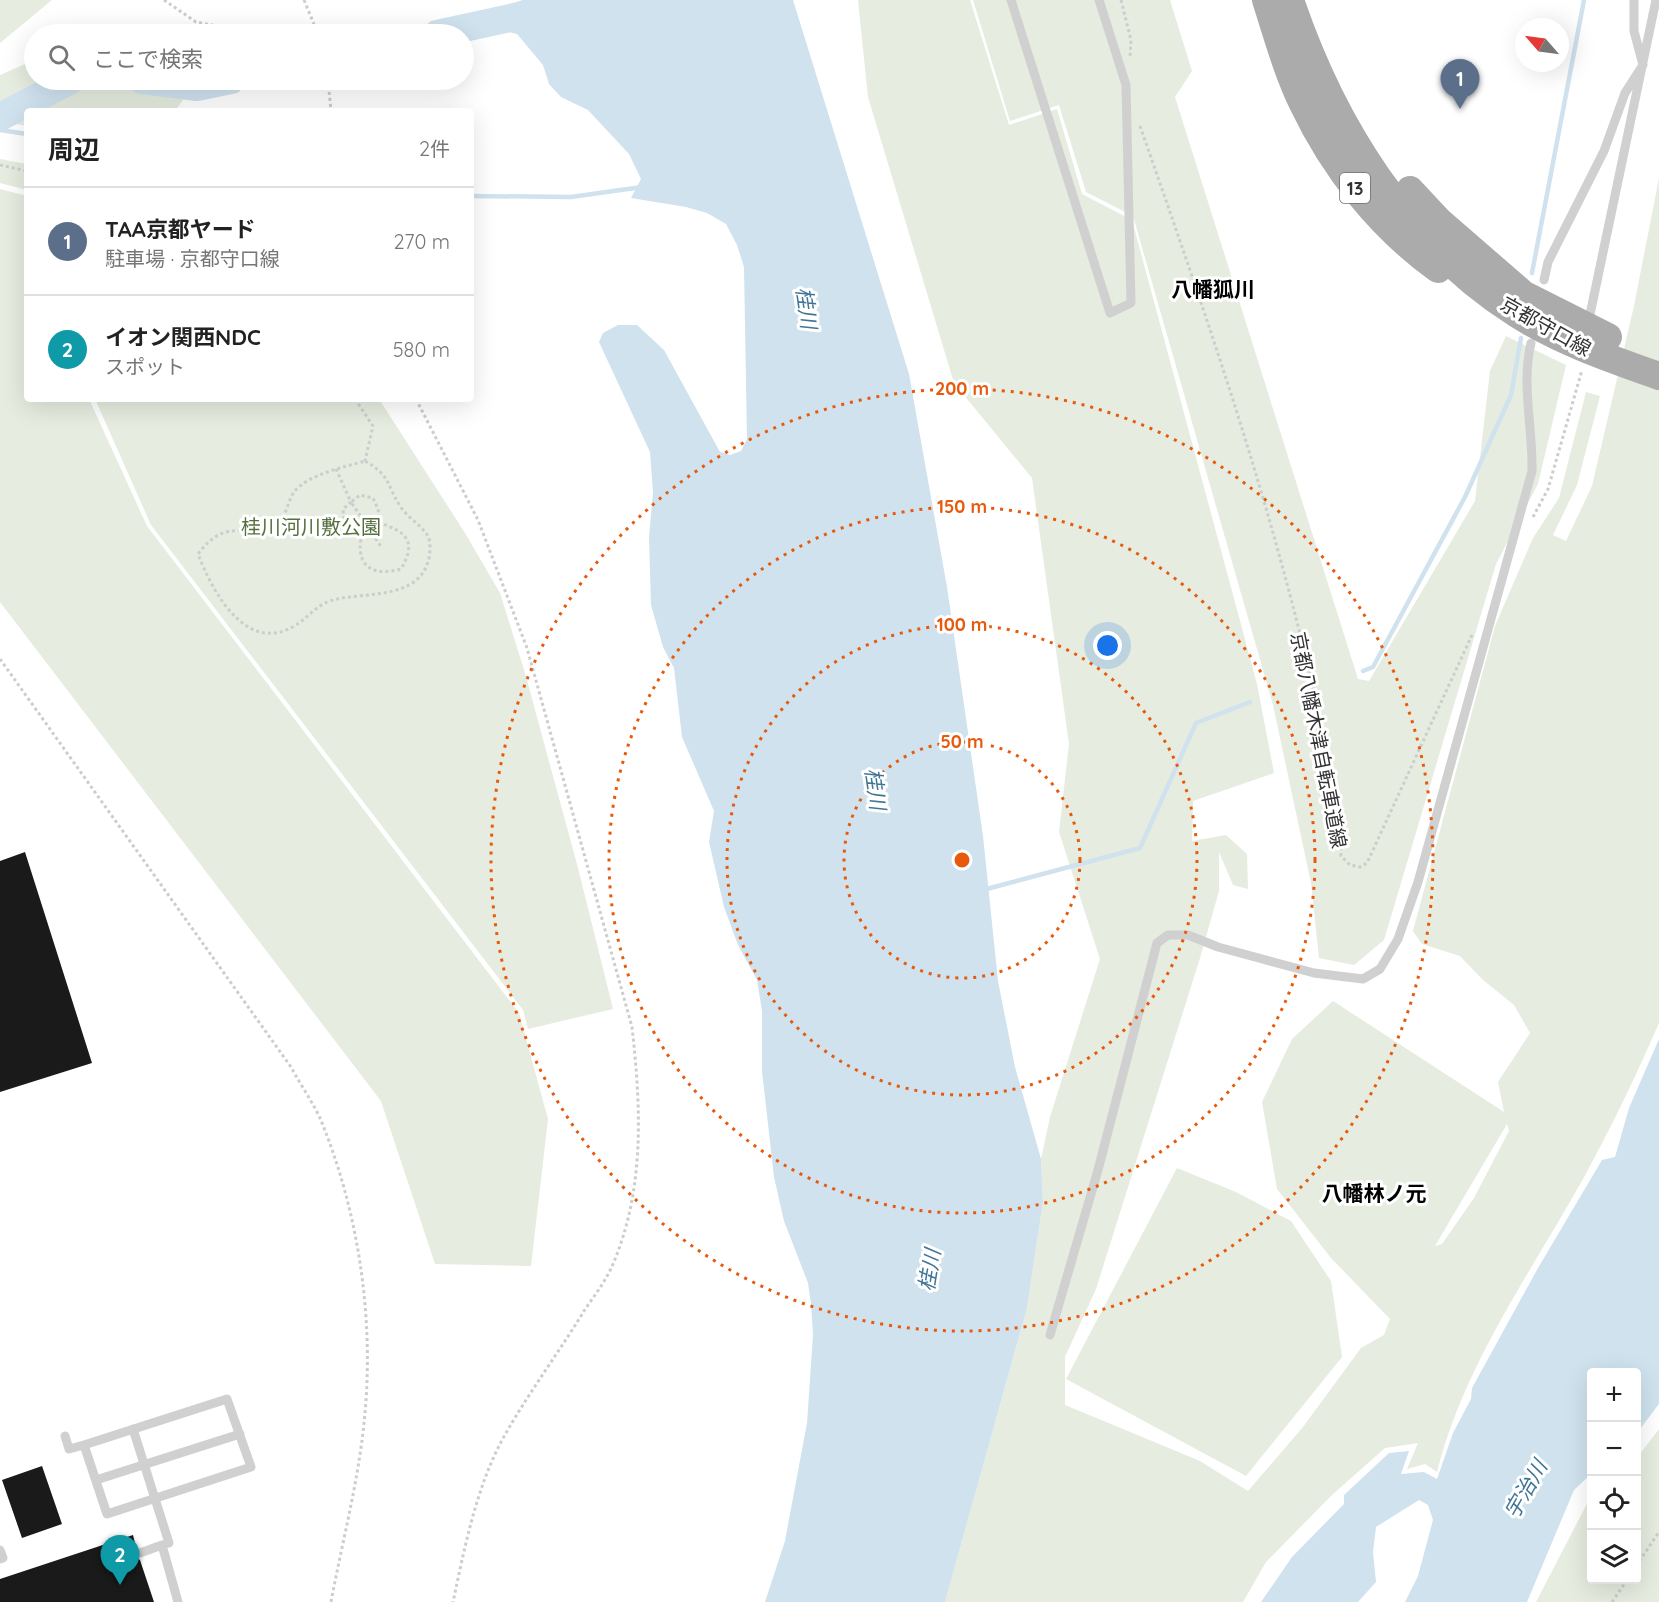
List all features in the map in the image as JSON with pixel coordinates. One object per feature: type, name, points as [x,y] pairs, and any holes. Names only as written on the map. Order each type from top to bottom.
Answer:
[{"type":"main road","name":"13","points":[[1266,0],[1302,102],[1339,165],[1365,201],[1395,236],[1436,268],[1470,290],[1528,296]]},
{"type":"main road","name":"京都守口線","points":[[1290,0],[1318,74],[1347,132],[1400,207],[1420,230],[1451,248],[1485,275],[1528,296],[1593,346],[1659,376]]},
{"type":"main road","name":"13","points":[[1308,0],[1342,88],[1365,131],[1384,157],[1439,221],[1528,296]]},
{"type":"main road","name":"京都守口線","points":[[1593,346],[1659,355]]},
{"type":"lane","points":[[1011,0],[1110,313],[1131,303],[1126,85],[1099,0]]},
{"type":"lane","points":[[1528,296],[1548,262],[1604,151],[1625,93],[1643,65],[1634,31],[1634,0]]},
{"type":"lane","points":[[1593,346],[1656,0]]},
{"type":"lane","points":[[1050,1335],[1098,1170],[1157,943],[1168,935],[1188,934],[1218,947],[1314,973],[1363,979],[1380,969],[1398,939],[1418,882],[1532,471],[1533,440],[1527,390],[1531,342]]},
{"type":"lane","points":[[65,1437],[69,1449],[84,1444],[133,1429],[227,1399],[251,1467],[108,1514],[84,1444]]},
{"type":"lane","points":[[133,1429],[169,1543],[140,1553]]},
{"type":"lane","points":[[96,1480],[240,1434]]},
{"type":"lane","points":[[162,1545],[178,1602]]},
{"type":"lane","points":[[0,1550],[3,1558],[0,1559]]},
{"type":"path","points":[[164,0],[196,22],[206,24]]},
{"type":"path","points":[[304,0],[314,24]]},
{"type":"path","points":[[1121,0],[1131,40],[1126,85]]},
{"type":"path","points":[[328,90],[331,108]]},
{"type":"path","name":"京都八幡木津自転車道線","points":[[1138,119],[1201,300],[1265,506],[1310,668],[1341,856],[1350,865],[1360,867],[1367,862],[1476,628]]},
{"type":"path","points":[[0,165],[24,170]]},
{"type":"path","points":[[1532,519],[1548,489],[1593,346]]},
{"type":"path","points":[[357,402],[373,426],[365,461]]},
{"type":"path","points":[[418,402],[478,520],[527,648],[632,1027],[640,1092],[639,1150],[631,1210],[613,1266],[505,1434],[473,1519],[453,1602]]},
{"type":"path","points":[[365,461],[380,469],[393,486],[400,506],[429,538],[430,553],[426,571],[411,587],[335,599],[315,608],[296,625],[273,634],[245,628],[227,607],[206,573],[198,554],[209,540],[228,530],[273,525],[285,515],[295,492],[322,473],[365,461]]},
{"type":"path","points":[[336,470],[351,502],[382,548]]},
{"type":"path","points":[[360,495],[373,498],[378,509],[380,523],[402,531],[409,542],[408,557],[401,569],[385,574],[370,570],[359,551],[361,539],[347,529],[344,522],[342,509],[351,502],[360,495]]},
{"type":"path","points":[[0,658],[291,1067],[319,1116],[333,1154],[361,1267],[367,1375],[362,1443],[330,1602]]},
{"type":"path","points":[[1641,1559],[1659,1532]]},
{"type":"path","points":[[1612,1602],[1624,1584]]},
{"type":"green space","points":[[0,0],[52,0],[0,43]]},
{"type":"green space","points":[[858,0],[970,0],[1009,125],[1057,109],[1082,194],[1132,220],[1257,684],[1274,773],[1193,801],[1192,841],[1226,835],[1247,854],[1248,889],[1233,885],[1219,852],[1219,891],[1200,958],[1096,1289],[1065,1357],[1065,1405],[1200,1461],[1248,1491],[1303,1427],[1361,1348],[1384,1335],[1390,1319],[1331,1258],[1277,1189],[1262,1102],[1292,1039],[1333,1001],[1504,1112],[1498,1082],[1530,1033],[1514,1005],[1482,979],[1460,956],[1422,944],[1413,931],[1495,626],[1533,538],[1559,498],[1586,392],[1600,396],[1577,485],[1553,535],[1566,541],[1592,486],[1634,306],[1659,178],[1659,1023],[1623,1102],[1593,1160],[1481,1357],[1449,1433],[1437,1472],[1425,1464],[1407,1469],[1418,1443],[1385,1448],[1332,1495],[1266,1562],[1243,1602],[945,1602],[1027,1308],[1043,1202],[1041,1159],[1050,1117],[1100,959],[1059,832],[1069,744],[1032,478],[954,383],[868,97]],"holes":[[[1507,1124],[1509,1131],[1474,1198],[1442,1244],[1435,1246]]]},
{"type":"green space","points":[[973,0],[1170,0],[1192,71],[1175,97],[1358,679],[1369,681],[1475,501],[1490,371],[1506,336],[1566,365],[1538,484],[1496,564],[1384,940],[1354,965],[1319,958],[1311,883],[1273,705],[1133,216],[1086,192],[1059,105],[1010,121]]},
{"type":"green space","points":[[24,64],[24,90],[174,90],[183,100],[177,108],[24,108],[24,125],[0,121],[0,75]]},
{"type":"green space","points":[[0,159],[24,163],[24,189],[0,183]]},
{"type":"green space","points":[[0,189],[24,195],[24,402],[90,402],[147,526],[519,1013],[548,1119],[531,1266],[435,1264],[381,1101],[0,602]]},
{"type":"green space","name":"桂川河川敷公園","points":[[96,402],[381,402],[465,533],[500,593],[525,673],[578,868],[613,1009],[528,1029],[523,1010],[151,525]]},
{"type":"green space","points":[[1177,1168],[1236,1192],[1291,1221],[1331,1281],[1342,1357],[1246,1476],[1066,1379]]},
{"type":"green space","points":[[1659,1429],[1659,1602],[1536,1602],[1587,1504],[1587,1584],[1641,1584],[1641,1453]]},
{"type":"water","name":"桂川","points":[[539,0],[793,0],[909,374],[947,587],[983,836],[998,981],[1015,1067],[1041,1159],[1043,1202],[1027,1308],[945,1602],[765,1602],[785,1541],[807,1423],[813,1335],[811,1304],[808,1283],[784,1221],[774,1177],[762,1071],[762,1011],[757,980],[738,945],[724,907],[709,842],[714,811],[682,737],[674,668],[663,647],[651,605],[649,537],[653,492],[650,452],[599,342],[603,333],[618,325],[637,325],[664,350],[720,452],[730,455],[741,451],[747,439],[744,267],[737,245],[726,224],[707,213],[686,207],[631,198],[641,179],[629,154],[588,110],[561,97],[549,84],[543,65],[517,34],[497,29],[495,11]]},
{"type":"water","name":"宇治川","points":[[1659,1039],[1659,1404],[1641,1428],[1641,1368],[1587,1368],[1587,1478],[1574,1490],[1527,1602],[1405,1602],[1418,1576],[1433,1520],[1428,1505],[1419,1500],[1376,1527],[1373,1552],[1376,1582],[1358,1602],[1261,1602],[1292,1557],[1344,1504],[1344,1495],[1389,1453],[1409,1451],[1401,1474],[1424,1472],[1437,1479],[1453,1433],[1471,1399],[1472,1388],[1538,1268],[1602,1160],[1615,1157],[1629,1108]]},
{"type":"building","points":[[25,852],[92,1063],[0,1092],[0,861]]},
{"type":"building","points":[[42,1466],[62,1524],[22,1538],[2,1480]]},
{"type":"building","points":[[133,1535],[136,1547],[134,1555],[140,1560],[154,1602],[0,1602],[0,1579]]},
{"type":"waterway","points":[[474,26],[519,16],[567,0]]},
{"type":"waterway","points":[[1532,273],[1584,0]]},
{"type":"waterway","points":[[0,117],[52,90]]},
{"type":"waterway","points":[[0,130],[24,134]]},
{"type":"waterway","points":[[474,196],[571,197],[642,187]]},
{"type":"waterway","points":[[1363,671],[1373,667],[1465,497],[1511,395],[1521,338]]},
{"type":"waterway","points":[[983,890],[1140,848],[1196,723],[1250,702]]},
{"type":"place","name":"TAA京都ヤード","points":[[1460,109]]},
{"type":"place","name":"イオン関西NDC","points":[[120,1585]]},
{"type":"district","name":"八幡狐川","points":[[1213,289]]},
{"type":"district","name":"八幡林ノ元","points":[[1374,1193]]}]
